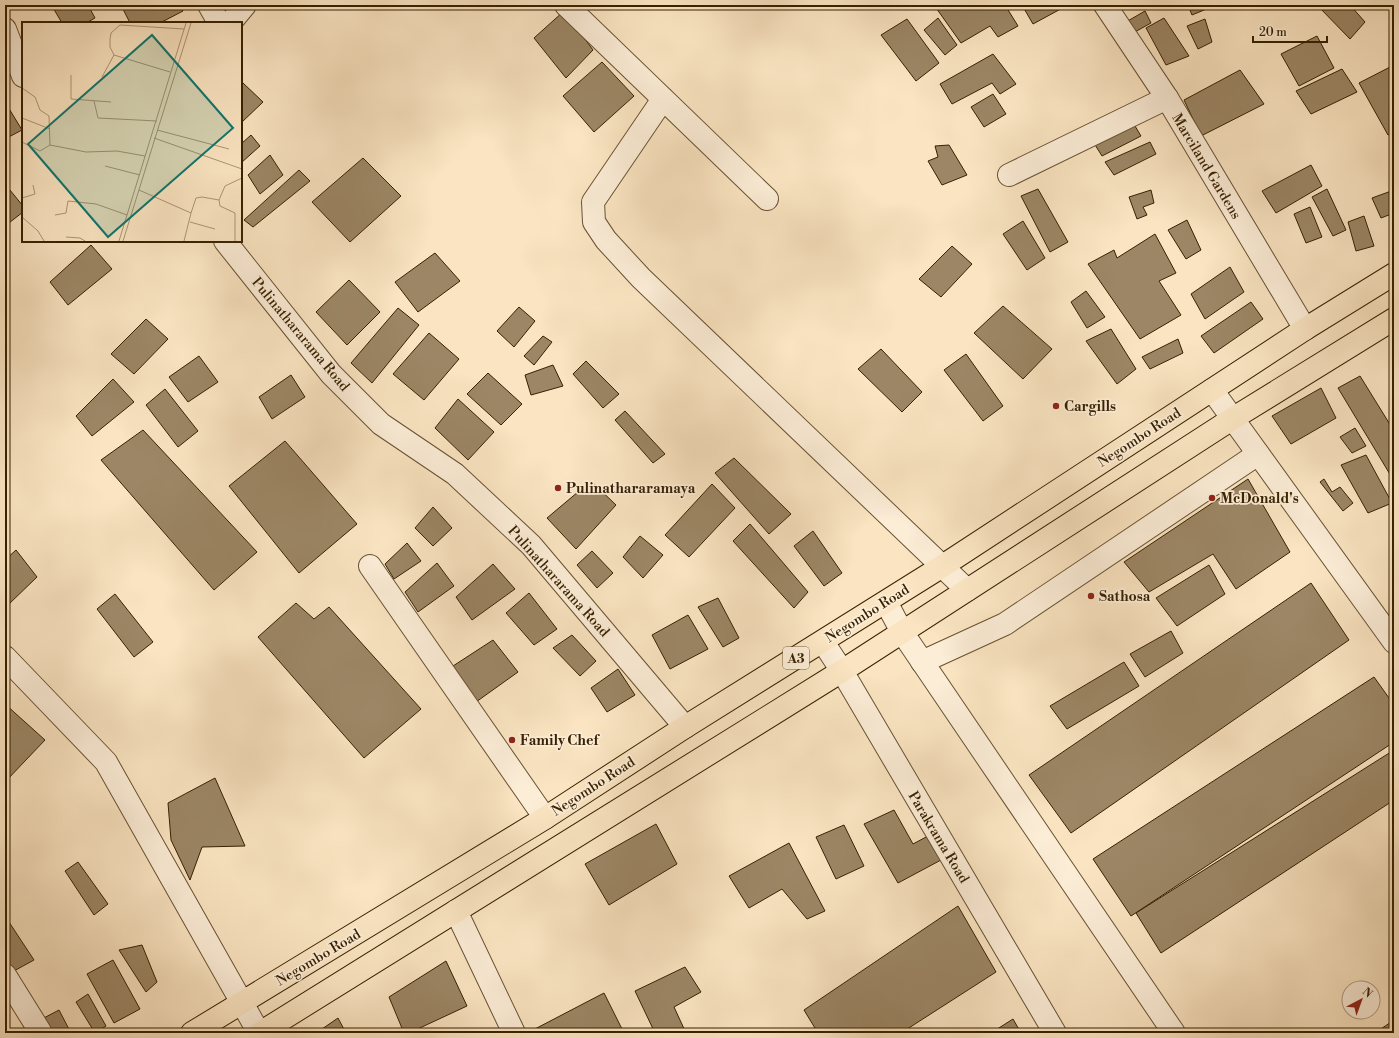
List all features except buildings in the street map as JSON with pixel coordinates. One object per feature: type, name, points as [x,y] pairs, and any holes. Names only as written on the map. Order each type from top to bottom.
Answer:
[{"type":"highway","name":"Negombo Road","points":[[192,1033],[545,818],[685,727],[886,602],[1305,329],[1394,274]]},
{"type":"highway","name":"A3","points":[[259,1033],[842,671],[1232,419],[1394,319]]},
{"type":"street","points":[[209,5],[218,22]]},
{"type":"street","points":[[231,22],[245,5]]},
{"type":"street","points":[[566,5],[767,199]]},
{"type":"street","name":"Marciland Gardens","points":[[1105,5],[1167,98],[1305,329]]},
{"type":"street","points":[[5,29],[22,73]]},
{"type":"street","points":[[1010,176],[1167,98]]},
{"type":"street","points":[[662,99],[593,202],[594,222],[606,240],[641,278],[967,590]]},
{"type":"street","name":"Pulinathararama Road","points":[[226,242],[331,374],[381,424],[455,474],[530,545],[685,727]]},
{"type":"street","points":[[1212,390],[1394,642]]},
{"type":"street","points":[[922,662],[1005,624],[1258,454]]},
{"type":"street","points":[[370,566],[545,818]]},
{"type":"street","points":[[886,602],[902,632],[922,662],[1174,1033]]},
{"type":"street","name":"Parakrama Road","points":[[823,642],[842,671],[1055,1033]]},
{"type":"street","points":[[5,657],[106,762],[259,1033]]},
{"type":"street","points":[[456,911],[514,1033]]},
{"type":"street","points":[[5,976],[41,1033]]},
{"type":"place","name":"Cargills","points":[[1056,406]]},
{"type":"place","name":"Pulinathararamaya","points":[[558,488]]},
{"type":"place","name":"McDonald's","points":[[1212,498]]},
{"type":"place","name":"Sathosa","points":[[1091,596]]},
{"type":"place","name":"Family Chef","points":[[512,740]]}]
